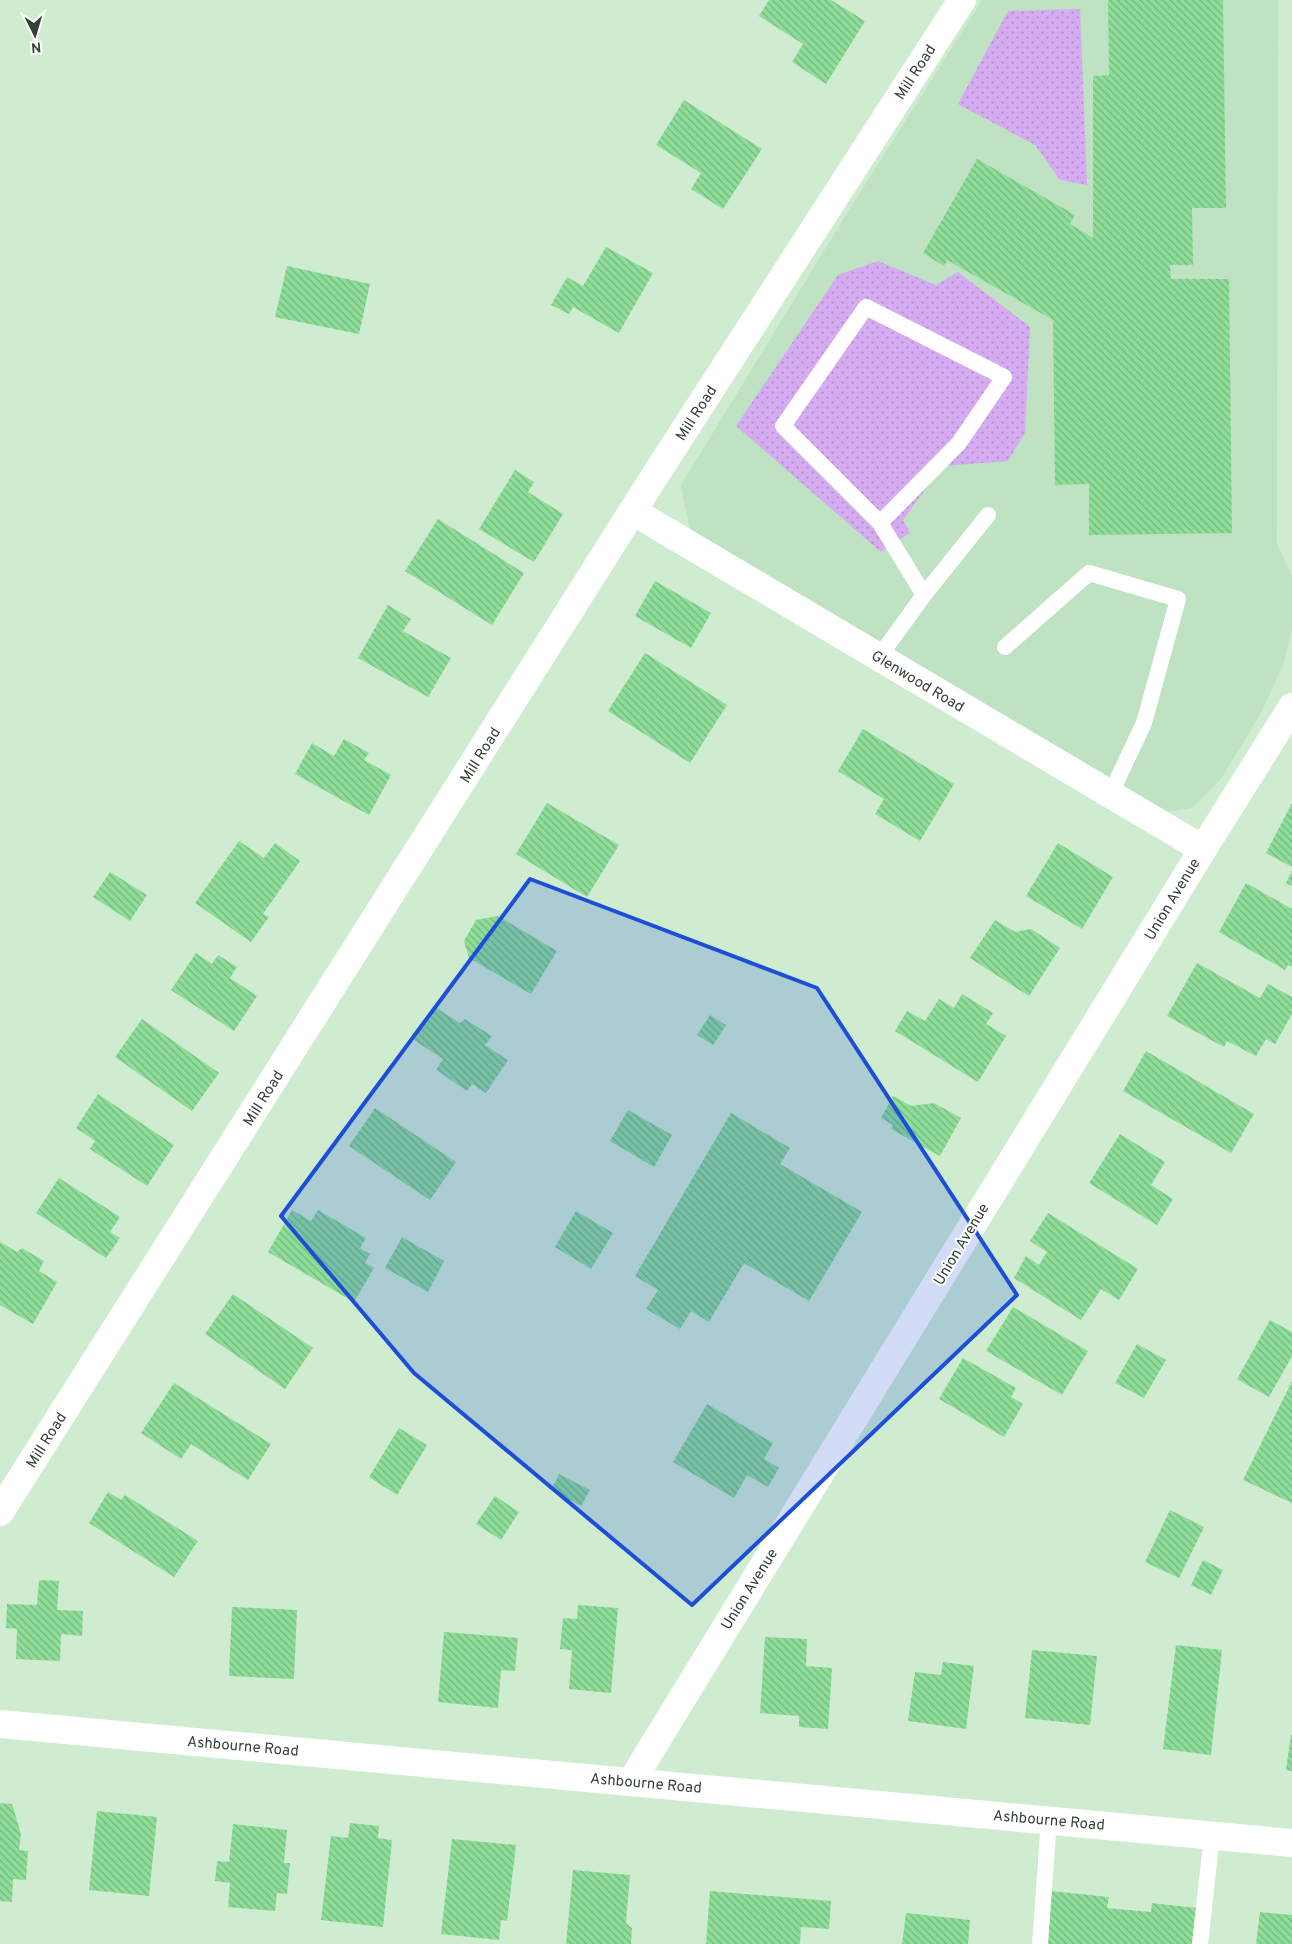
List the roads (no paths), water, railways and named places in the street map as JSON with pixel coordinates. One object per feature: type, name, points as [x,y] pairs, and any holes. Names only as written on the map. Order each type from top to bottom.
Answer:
[{"type":"street","name":"Mill Road","points":[[0,1512],[634,512],[656,474],[962,0]]},
{"type":"street","name":"Glenwood Road","points":[[634,512],[1203,849]]},
{"type":"street","name":"Union Avenue","points":[[631,1782],[1292,707]]},
{"type":"street","name":"Ashbourne Road","points":[[0,1724],[1292,1843]]},
{"type":"lane","points":[[880,523],[959,443],[1004,377],[866,307],[783,426],[880,523],[924,595]]},
{"type":"lane","points":[[879,657],[924,595],[988,515]]},
{"type":"lane","points":[[1005,647],[1089,574],[1178,599],[1144,723],[1110,795]]},
{"type":"lane","points":[[1040,1944],[1049,1820]]},
{"type":"lane","points":[[1200,1944],[1212,1835]]}]
